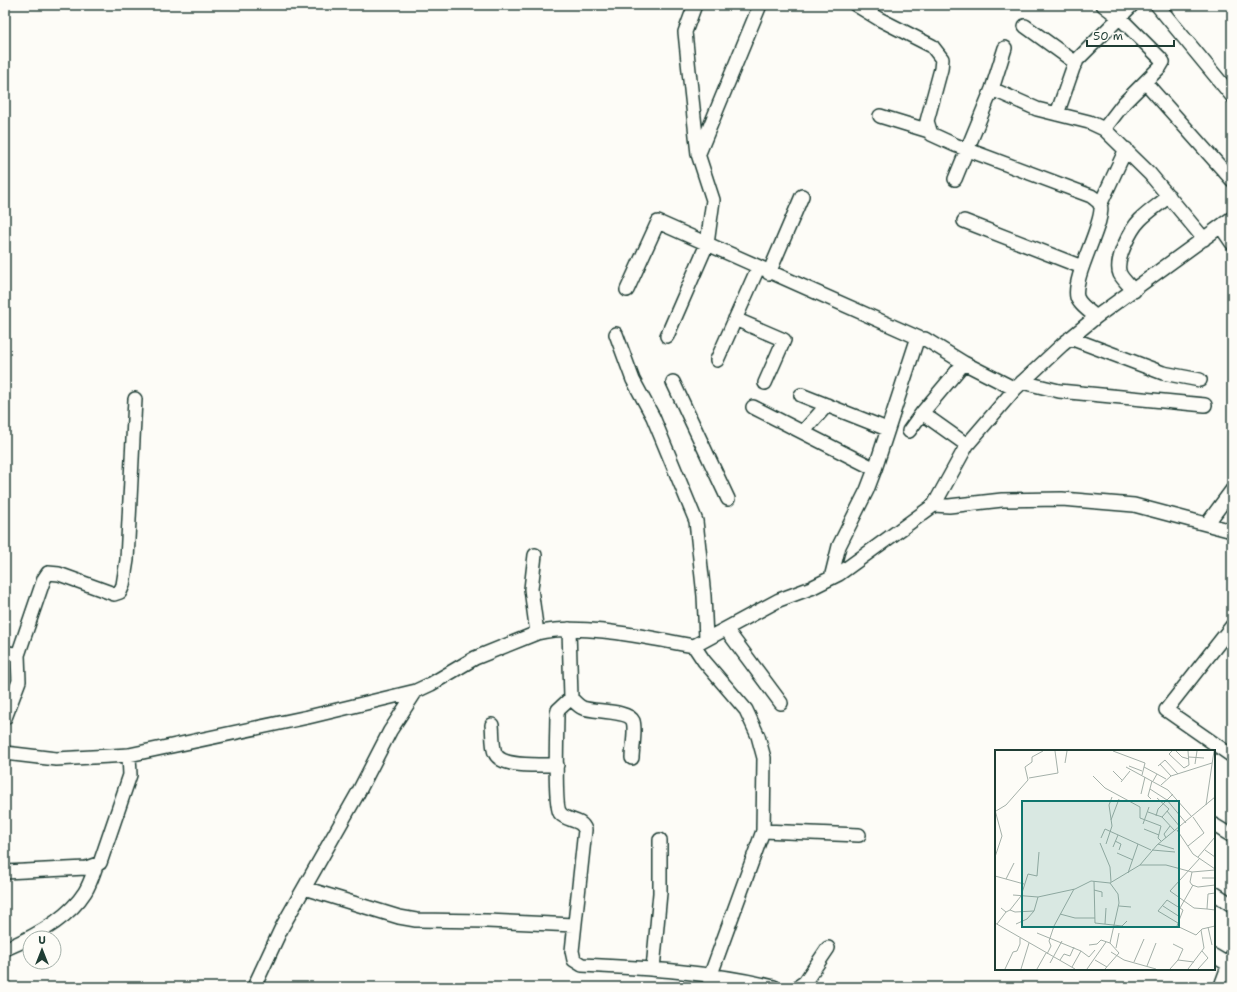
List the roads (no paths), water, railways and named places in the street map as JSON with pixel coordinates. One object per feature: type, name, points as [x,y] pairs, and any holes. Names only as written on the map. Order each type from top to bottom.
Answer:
[{"type":"street","points":[[667,336],[708,244],[713,200],[698,154],[686,32],[695,5]]},
{"type":"street","points":[[698,154],[760,5]]},
{"type":"street","points":[[856,5],[879,19],[932,46],[940,56],[942,62],[927,121],[929,131]]},
{"type":"street","points":[[1103,5],[1120,18],[1162,60],[1160,67],[1124,103],[1104,129]]},
{"type":"street","points":[[1057,114],[1076,63],[1132,5]]},
{"type":"street","points":[[1157,5],[1232,96]]},
{"type":"street","points":[[1025,26],[1076,63]]},
{"type":"street","points":[[956,179],[992,89],[1005,48]]},
{"type":"street","points":[[1145,82],[1232,180]]},
{"type":"street","points":[[992,89],[1037,109],[1089,122],[1104,129],[1126,148],[1169,196],[1204,239]]},
{"type":"street","points":[[880,116],[929,131],[934,136],[968,150],[1091,196],[1100,204]]},
{"type":"street","points":[[1096,317],[1077,297],[1082,267],[1099,220],[1101,211],[1100,204],[1126,148]]},
{"type":"street","points":[[717,360],[735,319],[802,196]]},
{"type":"street","points":[[1134,291],[1121,276],[1118,266],[1120,259],[1126,244],[1139,221],[1169,196]]},
{"type":"street","points":[[5,753],[56,759],[129,755],[308,717],[416,691],[431,684],[475,658],[537,633],[569,629],[583,629],[694,646],[706,638],[726,629],[778,600],[811,588],[831,578],[855,563],[934,505],[967,445],[1019,386],[1070,338],[1096,317],[1134,291],[1232,218]]},
{"type":"street","points":[[964,221],[1082,267]]},
{"type":"street","points":[[627,290],[658,222],[763,270],[919,338],[925,339],[964,363],[1019,386],[1205,405]]},
{"type":"street","points":[[1221,227],[1232,243]]},
{"type":"street","points":[[735,319],[784,340],[765,383]]},
{"type":"street","points":[[616,334],[633,380],[653,417],[696,521],[704,596],[706,638]]},
{"type":"street","points":[[831,578],[840,546],[867,490],[875,469],[915,342],[919,338]]},
{"type":"street","points":[[1070,338],[1164,372],[1200,380]]},
{"type":"street","points":[[909,431],[922,413],[964,363]]},
{"type":"street","points":[[673,382],[728,499]]},
{"type":"street","points":[[801,395],[887,429]]},
{"type":"street","points":[[5,718],[19,681],[18,655],[44,579],[48,573],[52,572],[114,594],[120,592],[123,586],[127,552],[135,399]]},
{"type":"street","points":[[803,432],[827,405]]},
{"type":"street","points":[[753,407],[875,469]]},
{"type":"street","points":[[922,413],[967,445]]},
{"type":"street","points":[[1207,524],[1232,490]]},
{"type":"street","points":[[934,505],[950,506],[1002,500],[1062,499],[1134,506],[1232,530]]},
{"type":"street","points":[[535,555],[532,588],[537,633]]},
{"type":"street","points":[[1232,626],[1166,710],[1232,756]]},
{"type":"street","points":[[569,629],[571,698],[577,705],[583,708],[619,714],[629,718],[633,722],[634,729],[632,758]]},
{"type":"street","points":[[726,629],[781,703]]},
{"type":"street","points":[[694,646],[704,661],[746,710],[758,736],[764,758],[763,831],[710,981]]},
{"type":"street","points":[[5,652],[18,655]]},
{"type":"street","points":[[254,987],[282,927],[358,793],[390,731],[416,691]]},
{"type":"street","points":[[571,698],[558,710],[557,714],[557,765],[558,808],[565,816],[580,822],[585,830],[574,925],[572,957],[577,963],[653,969],[710,981],[734,977],[774,987]]},
{"type":"street","points":[[492,724],[495,752],[499,759],[516,764],[557,765]]},
{"type":"street","points":[[5,949],[41,932],[73,907],[85,892],[96,866],[102,859],[128,779],[130,771],[129,755]]},
{"type":"street","points":[[1215,826],[1232,836]]},
{"type":"street","points":[[763,831],[859,835]]},
{"type":"street","points":[[653,969],[660,893],[660,840]]},
{"type":"street","points":[[5,872],[86,868],[96,866]]},
{"type":"street","points":[[304,888],[399,918],[416,920],[487,921],[574,925]]},
{"type":"street","points":[[1215,894],[1232,905]]},
{"type":"street","points":[[798,987],[805,982],[828,948]]},
{"type":"street","points":[[1215,956],[1230,960],[1222,982],[1230,987]]}]
